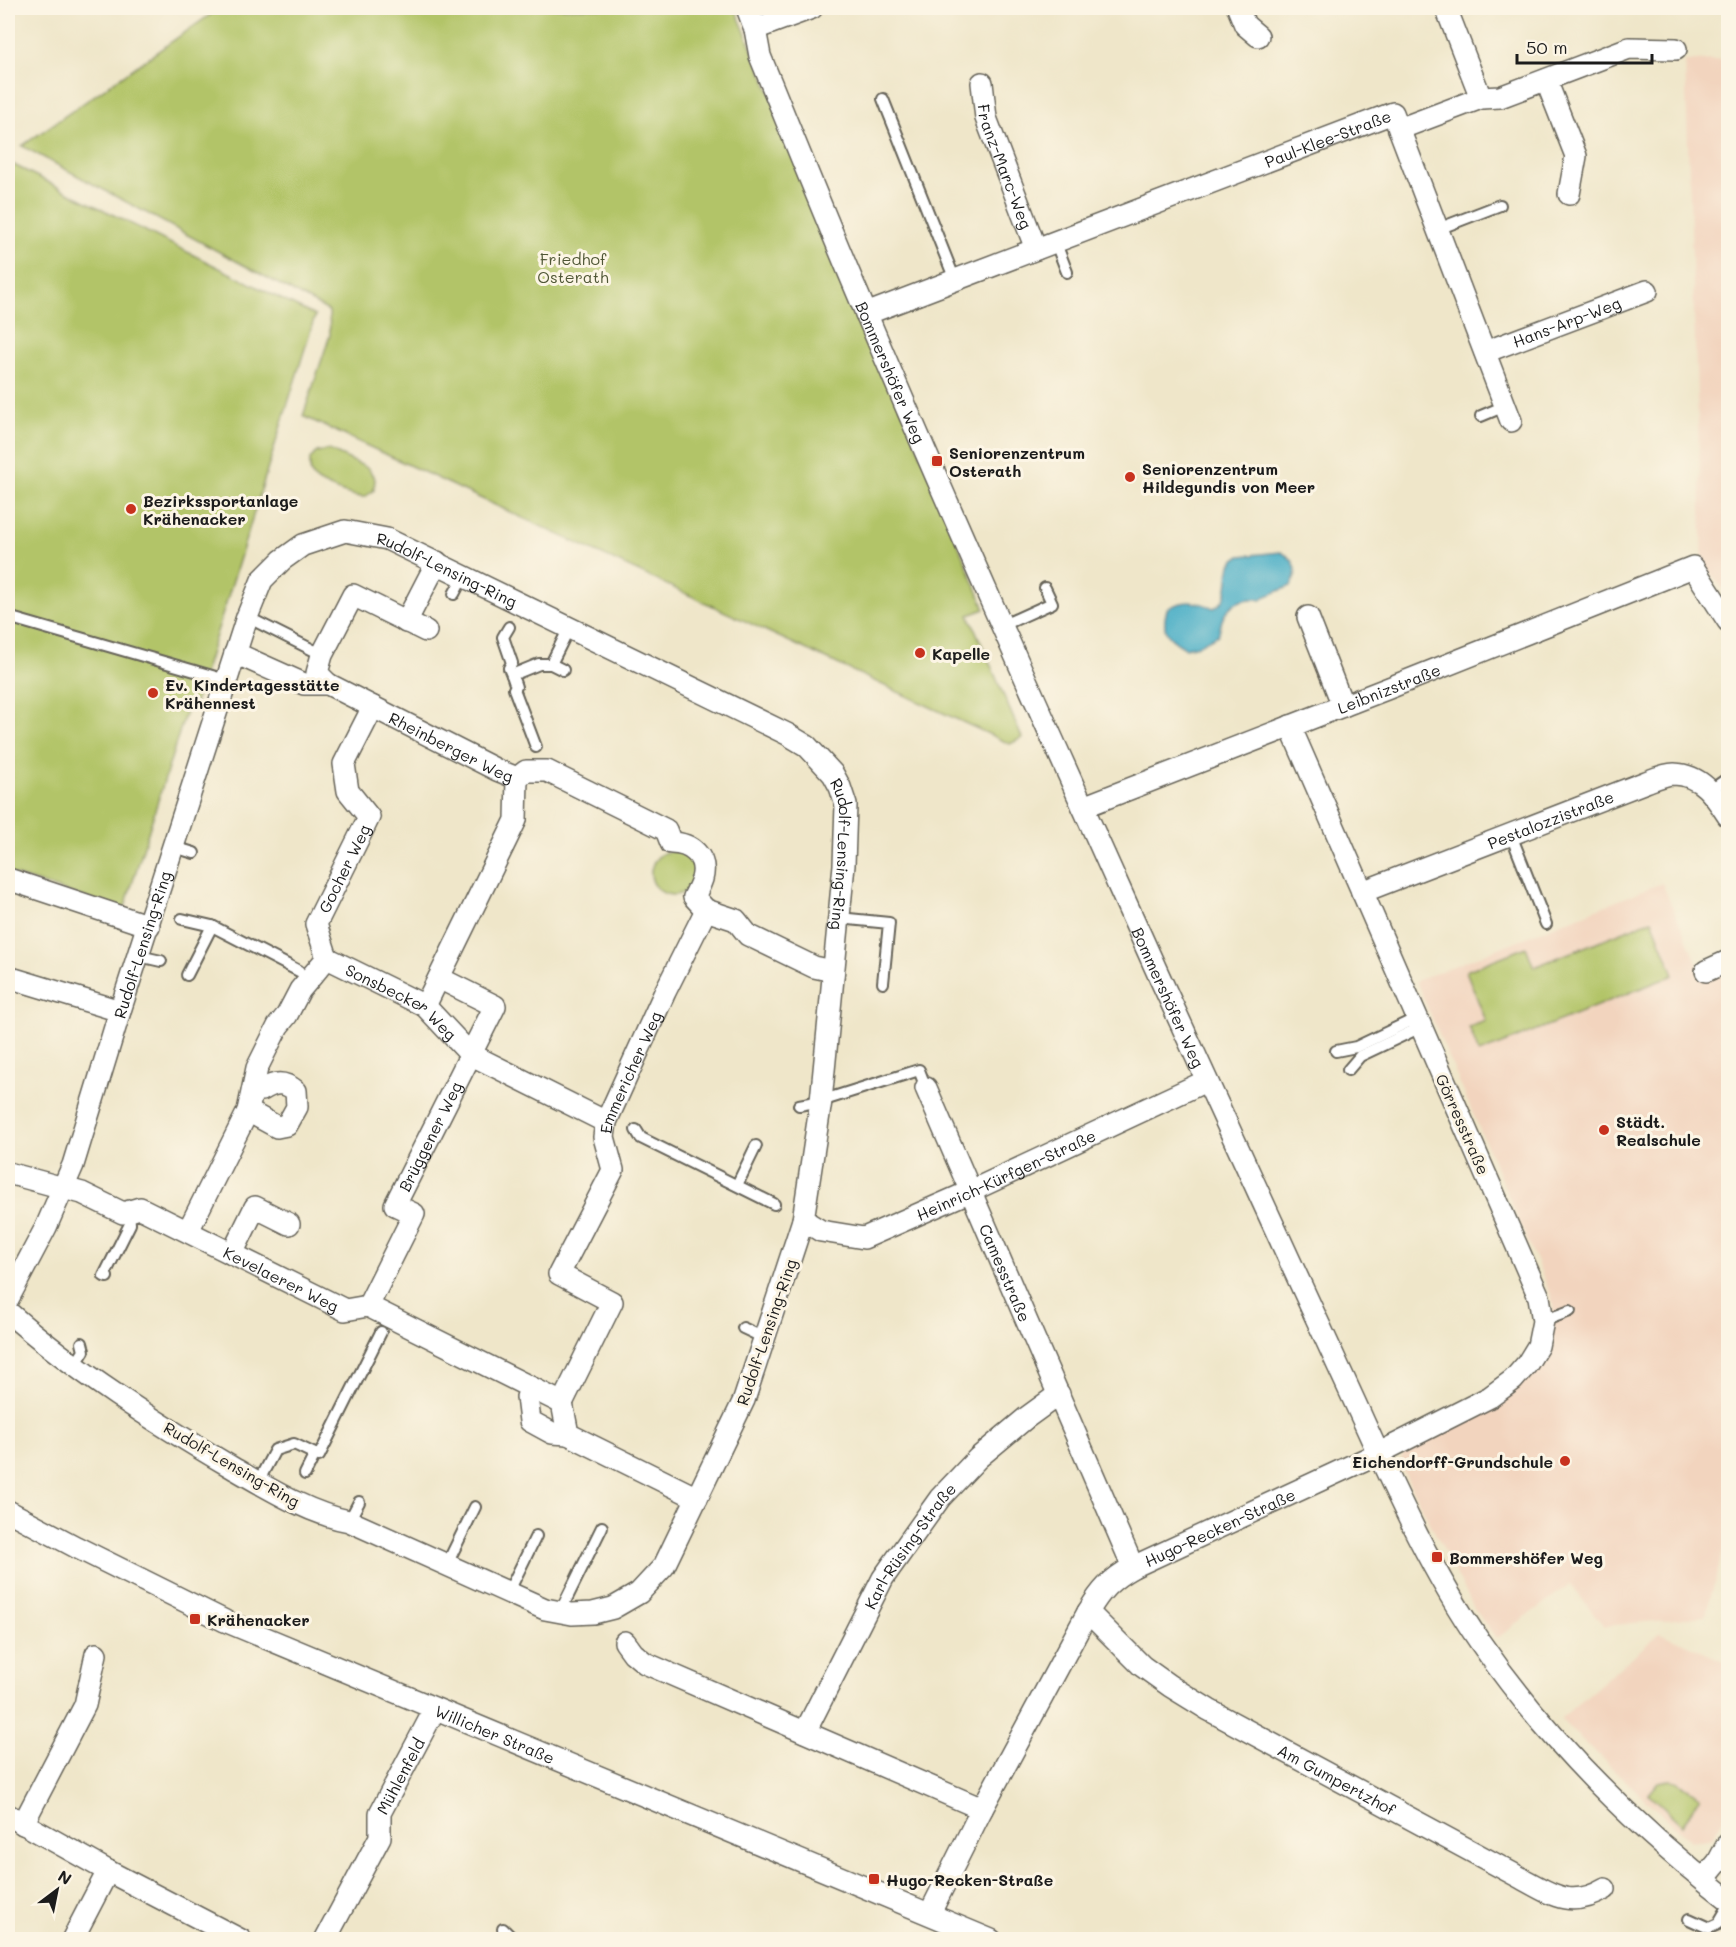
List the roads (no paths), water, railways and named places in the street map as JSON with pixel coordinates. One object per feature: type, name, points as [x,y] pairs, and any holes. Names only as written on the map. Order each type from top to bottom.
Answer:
[{"type":"street","name":"Bommershöfer Weg","points":[[747,8],[755,29],[760,56],[866,314],[1001,626],[1206,1081],[1423,1548],[1479,1641],[1558,1742],[1599,1786],[1653,1836],[1728,1899]]},
{"type":"street","points":[[755,29],[812,8]]},
{"type":"street","points":[[1238,8],[1245,26],[1258,36]]},
{"type":"street","points":[[1446,8],[1481,98]]},
{"type":"street","points":[[1399,129],[1481,98],[1500,97],[1629,48],[1676,49]]},
{"type":"street","points":[[1546,80],[1576,156],[1569,194]]},
{"type":"street","name":"Franz-Marc-Weg","points":[[982,82],[986,118],[1046,245]]},
{"type":"street","name":"Paul-Klee-Straße","points":[[866,314],[1393,113],[1508,413]]},
{"type":"street","name":"Hans-Arp-Weg","points":[[1485,352],[1647,291]]},
{"type":"street","name":"Rudolf-Lensing-Ring","points":[[8,1299],[46,1227],[73,1165],[120,1011],[149,926],[184,850],[226,681],[247,618],[262,580],[282,560],[303,545],[345,531],[387,539],[787,734],[807,746],[833,774],[846,805],[844,865],[821,1101],[803,1220],[744,1400],[664,1566],[639,1593],[613,1608],[593,1613],[572,1614],[545,1609],[349,1521],[332,1518],[258,1482],[139,1410],[32,1334],[8,1312]]},
{"type":"street","points":[[406,622],[437,562]]},
{"type":"street","name":"Leibnizstraße","points":[[1083,807],[1693,567],[1728,621]]},
{"type":"street","points":[[328,684],[317,673],[322,655],[353,595],[426,631]]},
{"type":"street","points":[[1308,617],[1343,706]]},
{"type":"street","name":"Rheinberger Weg","points":[[235,653],[304,684],[328,684],[517,778],[526,771],[547,771],[666,830],[671,843],[681,843],[695,850],[703,863],[703,878],[694,897],[706,910]]},
{"type":"street","name":"Gocher Weg","points":[[313,966],[316,924],[369,818],[348,791],[344,764],[373,706]]},
{"type":"street","name":"Görresstraße","points":[[1290,726],[1539,1298],[1543,1321],[1538,1346],[1527,1364],[1513,1380],[1490,1397],[1379,1453]]},
{"type":"street","name":"Pestalozzistraße","points":[[1362,892],[1646,782],[1673,774],[1697,779],[1711,790],[1728,816]]},
{"type":"street","points":[[425,1006],[516,820],[517,778]]},
{"type":"street","points":[[8,879],[149,926]]},
{"type":"street","points":[[706,910],[736,920],[748,935],[814,967],[833,971]]},
{"type":"street","name":"Emmericher Weg","points":[[562,1403],[612,1302],[560,1274],[613,1170],[604,1137],[606,1122],[665,992],[706,910]]},
{"type":"street","points":[[1706,971],[1728,962]]},
{"type":"street","points":[[188,1231],[248,1111],[257,1068],[278,1026],[287,1015],[313,966]]},
{"type":"street","name":"Sonsbecker Weg","points":[[313,966],[425,1006],[470,1054],[606,1122]]},
{"type":"street","name":"Sonsbecker Weg","points":[[439,978],[495,1006],[470,1054]]},
{"type":"street","points":[[9,984],[120,1011]]},
{"type":"street","name":"Brüggener Weg","points":[[368,1306],[414,1214],[395,1205],[470,1054]]},
{"type":"street","name":"Heinrich-Kürfgen-Straße","points":[[803,1220],[820,1232],[864,1238],[971,1191],[1206,1081]]},
{"type":"street","points":[[248,1111],[266,1123],[277,1127],[287,1125],[297,1107],[296,1091],[283,1083],[272,1084],[262,1090],[254,1088]]},
{"type":"street","name":"Camesstraße","points":[[926,1088],[1133,1567]]},
{"type":"street","name":"Kevelaerer Weg","points":[[8,1173],[82,1193],[123,1213],[140,1208],[345,1310],[368,1306],[562,1403]]},
{"type":"street","points":[[232,1254],[255,1207],[289,1224]]},
{"type":"street","points":[[532,1388],[527,1397],[530,1421],[552,1433],[568,1434],[697,1498]]},
{"type":"street","name":"Karl-Rüsing-Straße","points":[[805,1732],[815,1701],[883,1578],[940,1498],[978,1458],[1059,1394]]},
{"type":"street","points":[[562,1403],[568,1434]]},
{"type":"street","name":"Hugo-Recken-Straße","points":[[930,1913],[982,1809],[1104,1586],[1133,1567],[1379,1453]]},
{"type":"street","name":"Willicher Straße","points":[[8,1511],[76,1548],[225,1621],[930,1913],[990,1940]]},
{"type":"street","name":"Am Gumpertzhof","points":[[1088,1612],[1142,1666],[1170,1686],[1209,1710],[1511,1873],[1556,1897],[1583,1899],[1605,1889]]},
{"type":"street","points":[[625,1642],[645,1663],[982,1809]]},
{"type":"street","points":[[96,1654],[85,1705],[15,1820],[241,1940]]},
{"type":"street","name":"Mühlenfeld","points":[[325,1940],[380,1837],[380,1813],[435,1709]]},
{"type":"street","points":[[1704,1879],[1718,1862],[1728,1843]]},
{"type":"street","points":[[72,1940],[108,1870]]},
{"type":"lane","points":[[883,99],[955,280]]},
{"type":"lane","points":[[1438,230],[1500,205]]},
{"type":"lane","points":[[1046,245],[1067,272]]},
{"type":"lane","points":[[1481,416],[1508,413]]},
{"type":"lane","points":[[454,594],[464,575]]},
{"type":"lane","points":[[1001,626],[1052,603],[1045,588]]},
{"type":"lane","points":[[8,617],[226,681]]},
{"type":"lane","points":[[247,618],[315,651]]},
{"type":"lane","points":[[509,627],[503,637],[512,663],[509,668],[516,687],[514,689],[536,747]]},
{"type":"lane","points":[[551,664],[569,627]]},
{"type":"lane","points":[[512,675],[539,664],[551,664],[563,670]]},
{"type":"lane","points":[[1711,790],[1728,778]]},
{"type":"lane","points":[[1511,835],[1546,924]]},
{"type":"lane","points":[[839,918],[889,923],[883,983]]},
{"type":"lane","points":[[183,919],[212,926],[313,966]]},
{"type":"lane","points":[[187,975],[212,926]]},
{"type":"lane","points":[[139,956],[161,962]]},
{"type":"lane","points":[[1336,1051],[1356,1047],[1419,1023]]},
{"type":"lane","points":[[1348,1070],[1360,1056],[1419,1023]]},
{"type":"lane","name":"Camesstraße","points":[[821,1101],[919,1071],[926,1088]]},
{"type":"lane","points":[[799,1105],[821,1101]]},
{"type":"lane","points":[[636,1130],[641,1137],[774,1204]]},
{"type":"lane","points":[[737,1185],[756,1146]]},
{"type":"lane","points":[[107,1277],[104,1276],[130,1224],[129,1211]]},
{"type":"lane","points":[[1543,1321],[1570,1311]]},
{"type":"lane","points":[[743,1328],[764,1338]]},
{"type":"lane","points":[[258,1482],[274,1447],[294,1443],[319,1456],[381,1332]]},
{"type":"lane","points":[[75,1365],[84,1351],[82,1343]]},
{"type":"lane","points":[[305,1474],[315,1454]]},
{"type":"lane","points":[[349,1521],[358,1502]]},
{"type":"lane","points":[[446,1566],[475,1507]]},
{"type":"lane","points":[[560,1612],[602,1527]]},
{"type":"lane","points":[[507,1593],[536,1536]]},
{"type":"lane","points":[[1689,1919],[1709,1928],[1718,1924],[1728,1907]]},
{"type":"lane","points":[[504,1929],[514,1940]]},
{"type":"water","points":[[1281,552],[1290,558],[1295,566],[1291,586],[1264,597],[1262,600],[1251,599],[1235,604],[1223,618],[1218,635],[1199,645],[1185,648],[1169,637],[1165,628],[1167,609],[1190,602],[1214,608],[1225,596],[1228,574],[1234,561],[1240,556]]},
{"type":"place","name":"Seniorenzentrum Osterath","points":[[937,461]]},
{"type":"place","name":"Seniorenzentrum Hildegundis von Meer","points":[[1130,477]]},
{"type":"place","name":"Bezirkssportanlage Krähenacker","points":[[131,509]]},
{"type":"place","name":"Kapelle","points":[[920,653]]},
{"type":"place","name":"Ev. Kindertagesstätte Krähennest","points":[[153,693]]},
{"type":"place","name":"Städt. Realschule","points":[[1604,1130]]},
{"type":"place","name":"Eichendorff-Grundschule","points":[[1565,1461]]},
{"type":"place","name":"Bommershöfer Weg","points":[[1437,1557]]},
{"type":"place","name":"Krähenacker","points":[[195,1619]]},
{"type":"place","name":"Hugo-Recken-Straße","points":[[874,1879]]},
{"type":"park label","name":"Friedhof Osterath","points":[[573,267]]}]
